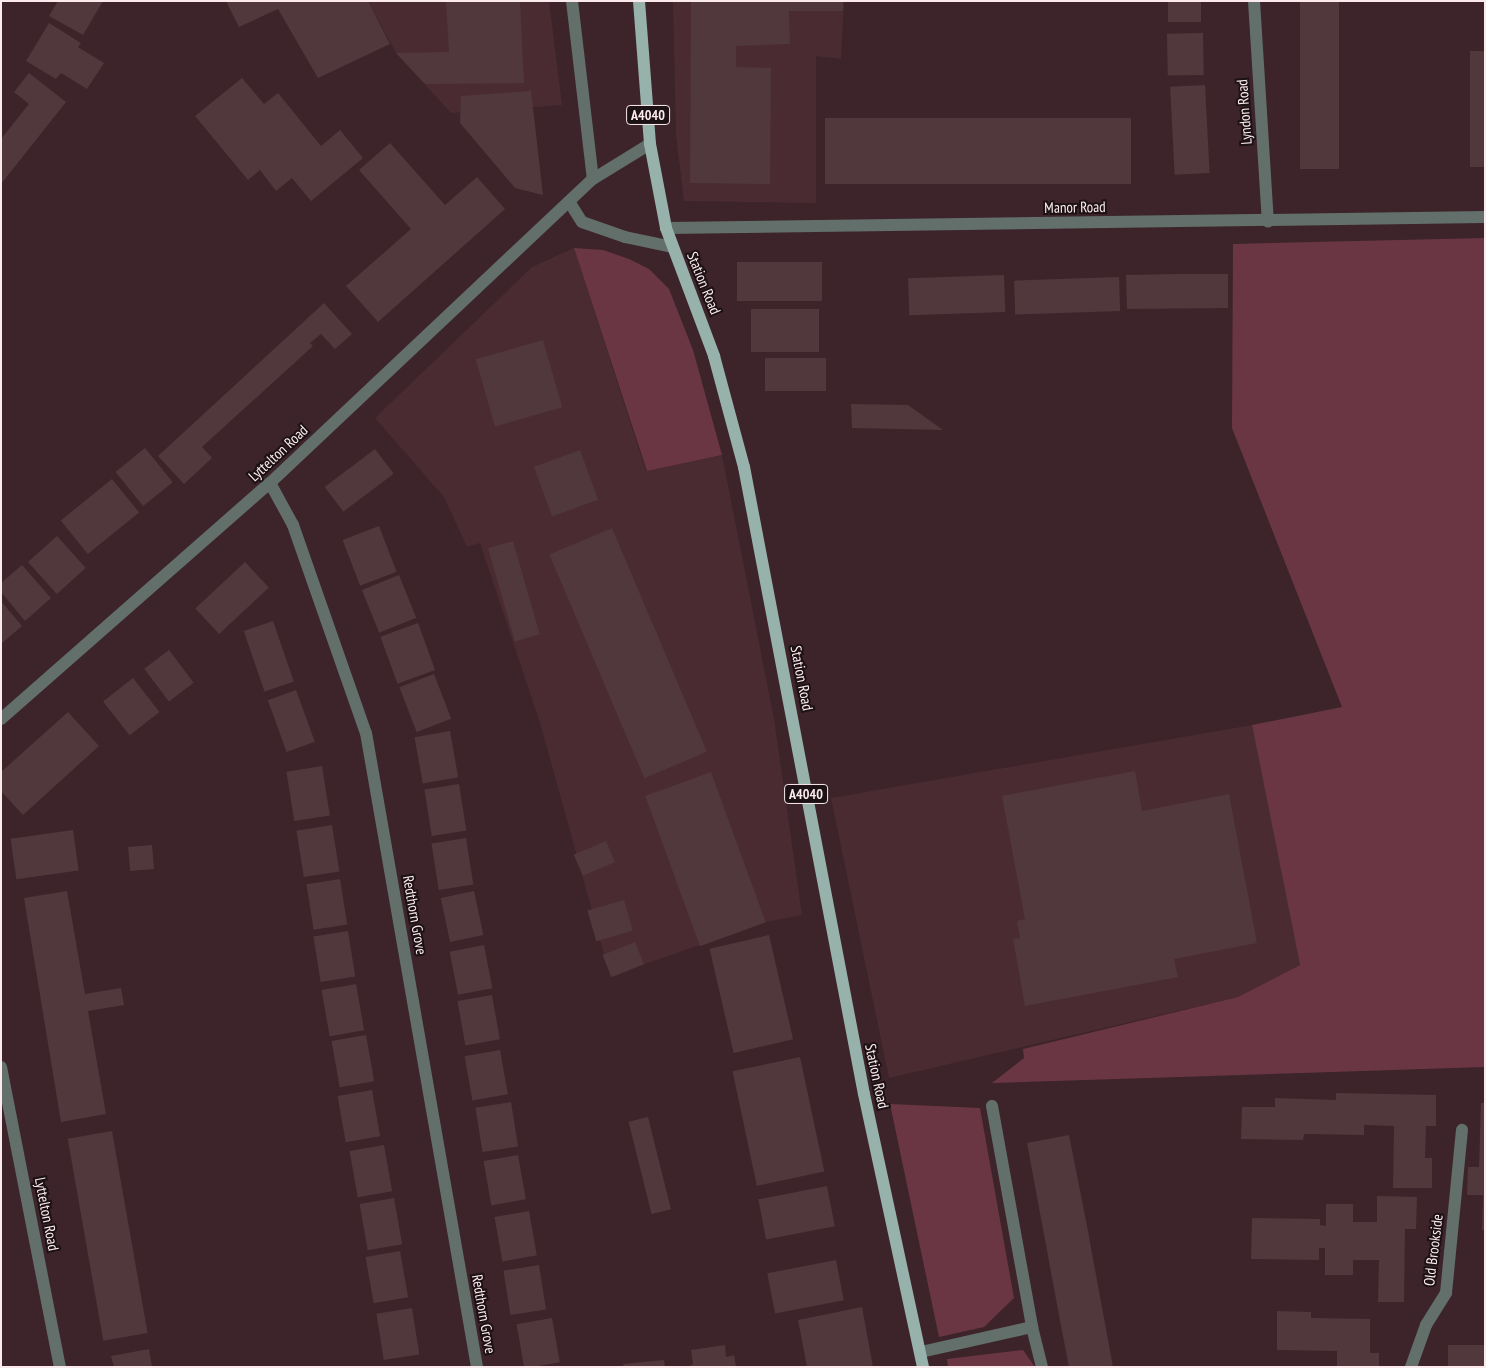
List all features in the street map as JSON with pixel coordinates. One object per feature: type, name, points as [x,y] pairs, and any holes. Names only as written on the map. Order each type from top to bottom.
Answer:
[{"type":"main road","name":"Station Road","points":[[639,1],[650,144],[666,228],[714,356],[744,467],[864,1094],[923,1367]]},
{"type":"street","points":[[572,1],[593,179]]},
{"type":"street","name":"Lyndon Road","points":[[1254,1],[1268,222]]},
{"type":"street","name":"Lyttelton Road","points":[[1,719],[270,482],[570,203],[593,179],[650,144]]},
{"type":"street","points":[[570,203],[582,222],[625,237],[672,247]]},
{"type":"street","name":"Manor Road","points":[[666,228],[1268,222],[1485,217]]},
{"type":"street","name":"Redthorn Grove","points":[[270,482],[293,525],[366,733],[477,1367]]},
{"type":"street","name":"Lyttelton Road","points":[[1,1067],[60,1367]]},
{"type":"street","points":[[992,1106],[1032,1327],[1042,1367]]},
{"type":"street","name":"Old Brookside","points":[[1410,1367],[1426,1325],[1446,1293],[1462,1130]]},
{"type":"street","points":[[921,1352],[1032,1327]]},
{"type":"shaded area","points":[[368,1],[549,1],[562,105],[451,113],[396,53]]},
{"type":"shaded area","points":[[673,1],[844,1],[841,59],[816,56],[816,203],[684,201],[676,136]]},
{"type":"shaded area","points":[[1485,238],[1485,1067],[992,1083],[1024,1058],[1023,1049],[1238,997],[1300,965],[1252,725],[1342,707],[1232,428],[1233,244]]},
{"type":"shaded area","points":[[574,248],[646,471],[722,455],[774,719],[802,915],[766,922],[610,976],[541,726],[480,543],[467,547],[444,497],[375,418],[532,267]]},
{"type":"shaded area","points":[[574,248],[603,250],[629,259],[649,269],[669,289],[693,350],[722,455],[647,471]]},
{"type":"shaded area","points":[[1252,725],[1300,965],[1238,997],[889,1078],[831,798]]},
{"type":"shaded area","points":[[890,1104],[980,1108],[1014,1298],[984,1327],[939,1337]]},
{"type":"shaded area","points":[[1023,1350],[1035,1367],[948,1367],[947,1359]]},
{"type":"building","points":[[58,1],[103,1],[83,35],[49,16]]},
{"type":"building","points":[[226,1],[368,1],[390,44],[318,78],[278,9],[239,27]]},
{"type":"building","points":[[446,1],[520,1],[524,83],[425,84],[396,53],[449,52]]},
{"type":"building","points":[[691,1],[843,1],[843,11],[789,11],[790,44],[736,46],[736,67],[771,68],[770,184],[690,183]]},
{"type":"building","points":[[1168,1],[1201,1],[1201,22],[1168,22]]},
{"type":"building","points":[[1300,1],[1339,1],[1339,169],[1300,169]]},
{"type":"building","points":[[49,23],[81,43],[78,47],[104,63],[87,89],[61,73],[56,79],[26,61]]},
{"type":"building","points":[[1203,33],[1204,75],[1168,76],[1167,34]]},
{"type":"building","points":[[1470,51],[1485,51],[1485,167],[1470,167]]},
{"type":"building","points":[[29,73],[66,102],[1,184],[1,139],[29,104],[14,92]]},
{"type":"building","points":[[242,78],[264,104],[278,93],[321,146],[340,130],[363,158],[311,201],[292,178],[276,191],[260,170],[248,180],[195,116]]},
{"type":"building","points":[[1205,85],[1210,173],[1175,175],[1170,87]]},
{"type":"building","points":[[531,91],[543,195],[515,188],[460,123],[461,96]]},
{"type":"building","points":[[825,118],[1131,118],[1131,184],[825,184]]},
{"type":"building","points":[[390,143],[445,205],[477,177],[505,209],[378,322],[346,286],[411,229],[359,170]]},
{"type":"building","points":[[737,262],[822,262],[822,301],[737,301]]},
{"type":"building","points":[[1228,274],[1228,308],[1127,309],[1126,275]]},
{"type":"building","points":[[1004,275],[1005,312],[909,315],[908,278]]},
{"type":"building","points":[[1119,277],[1120,311],[1015,315],[1014,281]]},
{"type":"building","points":[[324,303],[352,334],[335,349],[321,334],[310,343],[313,346],[202,447],[212,458],[184,484],[158,456]]},
{"type":"building","points":[[751,309],[819,309],[819,352],[751,352]]},
{"type":"building","points":[[543,340],[562,407],[495,427],[476,359]]},
{"type":"building","points":[[765,358],[826,358],[826,391],[765,391]]},
{"type":"building","points":[[851,404],[908,405],[943,430],[852,428]]},
{"type":"building","points":[[145,448],[173,482],[143,506],[115,472]]},
{"type":"building","points":[[375,449],[394,474],[343,512],[325,487]]},
{"type":"building","points":[[580,450],[598,500],[552,517],[534,467]]},
{"type":"building","points":[[112,479],[139,512],[88,554],[61,521]]},
{"type":"building","points":[[379,526],[397,572],[360,586],[343,540]]},
{"type":"building","points":[[612,528],[707,752],[644,778],[549,555]]},
{"type":"building","points":[[57,536],[86,568],[57,594],[28,562]]},
{"type":"building","points":[[513,541],[540,634],[515,641],[488,548]]},
{"type":"building","points":[[245,562],[269,588],[219,634],[195,608]]},
{"type":"building","points":[[22,565],[51,598],[25,621],[1,592],[1,583]]},
{"type":"building","points":[[399,575],[416,618],[379,633],[362,590]]},
{"type":"building","points":[[1,601],[22,626],[1,644]]},
{"type":"building","points":[[273,621],[294,682],[265,692],[244,631]]},
{"type":"building","points":[[418,623],[435,670],[398,684],[380,637]]},
{"type":"building","points":[[169,650],[194,683],[169,701],[144,669]]},
{"type":"building","points":[[434,674],[451,719],[417,732],[399,687]]},
{"type":"building","points":[[133,678],[159,712],[130,735],[103,701]]},
{"type":"building","points":[[296,690],[315,742],[287,752],[268,700]]},
{"type":"building","points":[[68,712],[99,746],[23,815],[1,791],[1,772]]},
{"type":"building","points":[[450,731],[458,777],[423,784],[415,737]]},
{"type":"building","points":[[322,766],[330,815],[294,821],[286,772]]},
{"type":"building","points":[[1135,771],[1142,811],[1229,794],[1257,943],[1174,959],[1178,977],[1025,1006],[1013,939],[1020,938],[1017,921],[1025,919],[1002,796]]},
{"type":"building","points":[[711,772],[766,922],[700,946],[645,796]]},
{"type":"building","points":[[459,784],[466,830],[432,836],[424,789]]},
{"type":"building","points":[[332,825],[339,871],[304,877],[296,831]]},
{"type":"building","points":[[73,830],[79,871],[16,879],[11,839]]},
{"type":"building","points":[[466,838],[473,884],[439,890],[431,843]]},
{"type":"building","points":[[606,841],[615,862],[583,876],[574,855]]},
{"type":"building","points":[[152,845],[154,869],[130,871],[128,847]]},
{"type":"building","points":[[340,879],[347,924],[314,930],[306,884]]},
{"type":"building","points":[[67,891],[85,994],[121,988],[124,1005],[88,1011],[106,1114],[61,1122],[24,898]]},
{"type":"building","points":[[474,891],[483,935],[450,942],[441,898]]},
{"type":"building","points":[[624,900],[633,931],[596,941],[587,910]]},
{"type":"building","points":[[348,931],[355,976],[321,982],[313,936]]},
{"type":"building","points":[[769,935],[793,1039],[734,1053],[710,949]]},
{"type":"building","points":[[635,942],[644,964],[612,977],[603,955]]},
{"type":"building","points":[[484,945],[492,988],[458,995],[450,952]]},
{"type":"building","points":[[356,984],[364,1030],[330,1036],[322,990]]},
{"type":"building","points":[[492,995],[500,1039],[465,1045],[458,1001]]},
{"type":"building","points":[[366,1035],[374,1081],[340,1087],[332,1041]]},
{"type":"building","points":[[500,1050],[508,1094],[472,1101],[465,1056]]},
{"type":"building","points":[[800,1057],[824,1171],[757,1186],[733,1071]]},
{"type":"building","points":[[372,1090],[380,1136],[346,1142],[338,1096]]},
{"type":"building","points":[[1336,1093],[1436,1095],[1436,1126],[1426,1126],[1425,1158],[1432,1158],[1432,1188],[1393,1188],[1394,1126],[1364,1125],[1364,1135],[1304,1134],[1303,1140],[1241,1139],[1242,1107],[1275,1107],[1275,1098],[1336,1100]]},
{"type":"building","points":[[511,1102],[518,1146],[482,1152],[475,1108]]},
{"type":"building","points":[[1481,1103],[1485,1103],[1485,1230],[1482,1230],[1483,1195],[1467,1195],[1468,1167],[1479,1167]]},
{"type":"building","points":[[648,1117],[671,1209],[652,1214],[629,1122]]},
{"type":"building","points":[[112,1131],[148,1333],[103,1341],[68,1139]]},
{"type":"building","points":[[1069,1135],[1113,1367],[1069,1367],[1061,1326],[1027,1143]]},
{"type":"building","points":[[384,1145],[392,1191],[358,1197],[350,1151]]},
{"type":"building","points":[[518,1155],[526,1199],[491,1205],[484,1161]]},
{"type":"building","points":[[827,1186],[835,1226],[766,1240],[758,1199]]},
{"type":"building","points":[[1377,1196],[1417,1197],[1416,1229],[1405,1229],[1404,1302],[1378,1302],[1379,1260],[1353,1260],[1353,1275],[1325,1275],[1325,1248],[1319,1248],[1319,1260],[1251,1259],[1252,1218],[1320,1219],[1320,1225],[1326,1226],[1326,1204],[1353,1204],[1353,1222],[1377,1222]]},
{"type":"building","points":[[394,1198],[402,1244],[368,1250],[360,1204]]},
{"type":"building","points":[[529,1211],[537,1255],[502,1261],[495,1217]]},
{"type":"building","points":[[400,1251],[408,1297],[374,1303],[366,1257]]},
{"type":"building","points":[[836,1260],[844,1300],[775,1314],[767,1273]]},
{"type":"building","points":[[539,1265],[546,1309],[510,1315],[503,1271]]},
{"type":"building","points":[[862,1307],[873,1367],[807,1367],[798,1320]]},
{"type":"building","points":[[412,1308],[419,1354],[384,1360],[376,1314]]},
{"type":"building","points":[[1277,1311],[1311,1312],[1311,1318],[1370,1319],[1370,1353],[1379,1353],[1379,1367],[1337,1367],[1337,1351],[1277,1350]]},
{"type":"building","points":[[552,1318],[560,1362],[524,1367],[517,1324]]},
{"type":"building","points":[[725,1345],[726,1357],[734,1355],[736,1367],[688,1367],[693,1364],[691,1350]]},
{"type":"building","points":[[1448,1345],[1485,1345],[1485,1367],[1448,1367]]},
{"type":"building","points":[[149,1349],[152,1367],[114,1367],[111,1356]]},
{"type":"building","points":[[664,1360],[665,1367],[624,1367],[623,1364]]}]
